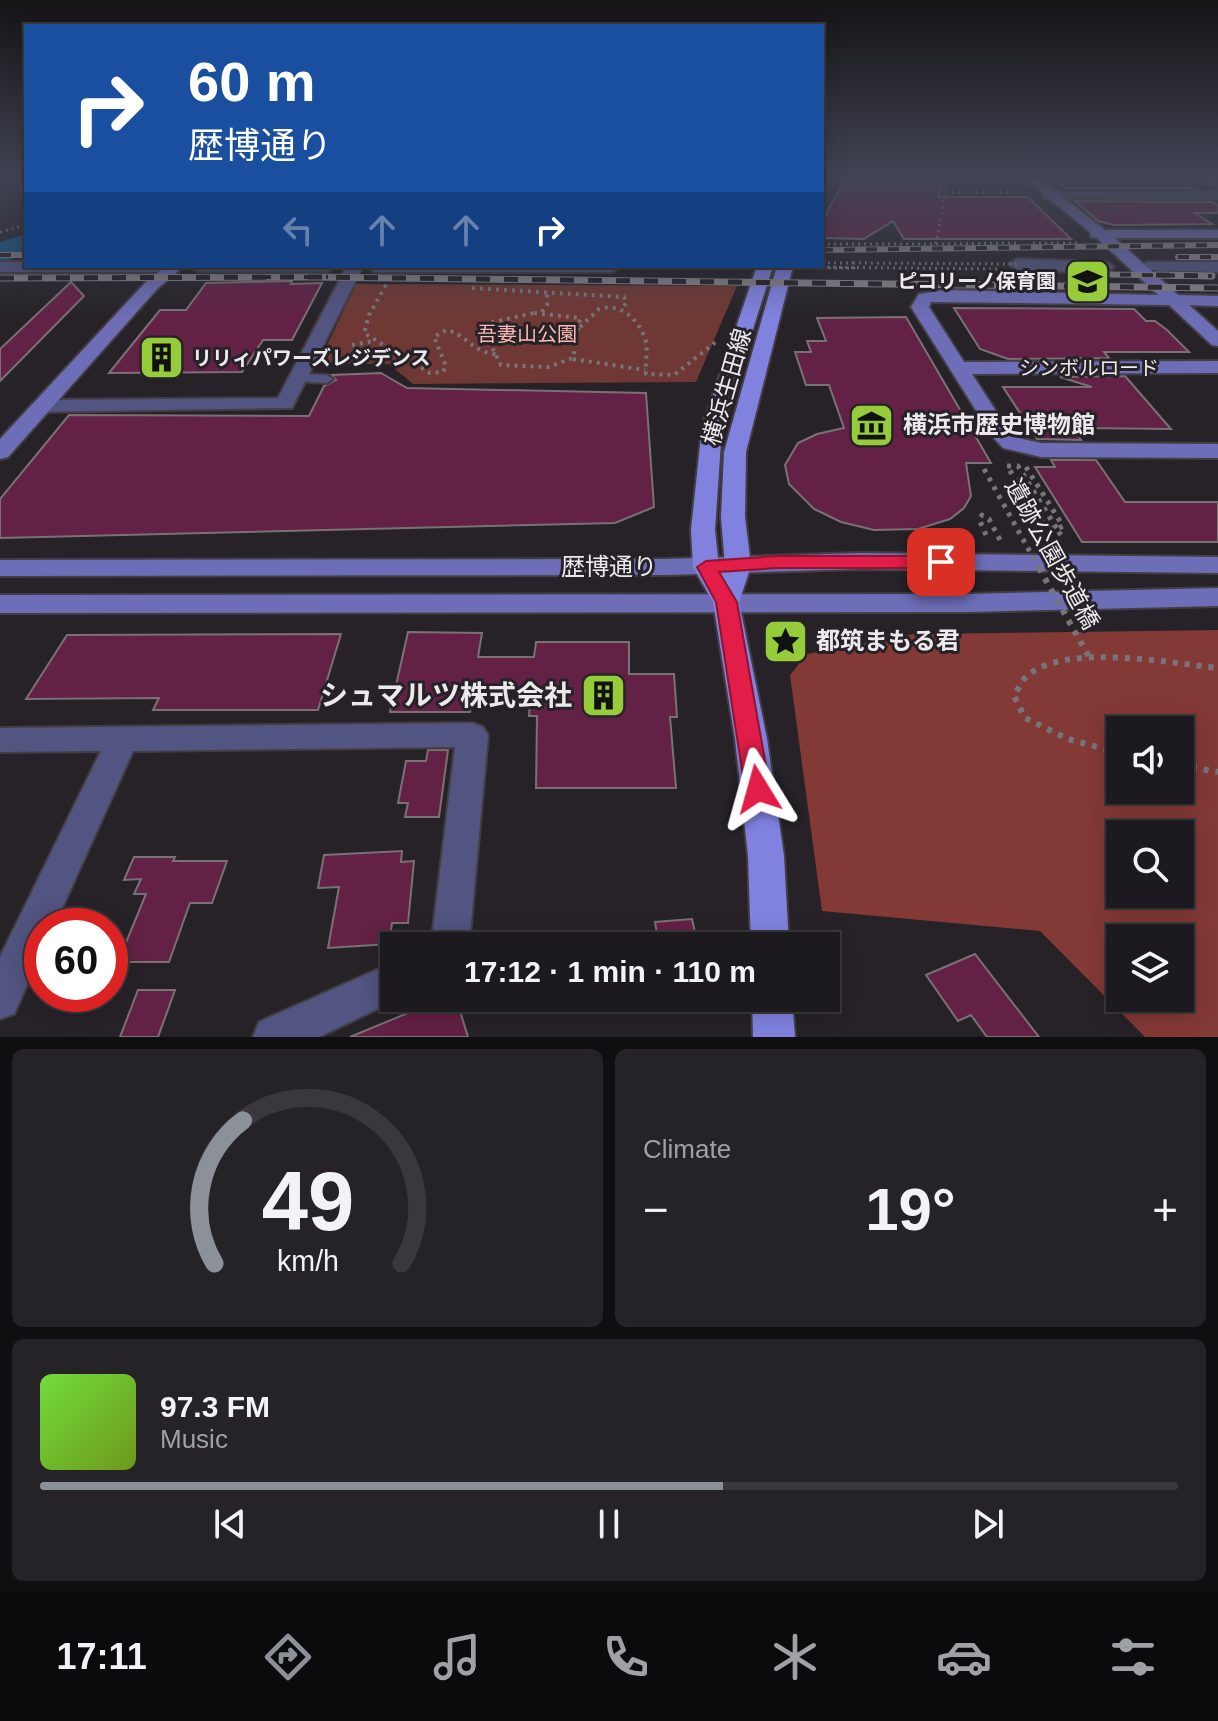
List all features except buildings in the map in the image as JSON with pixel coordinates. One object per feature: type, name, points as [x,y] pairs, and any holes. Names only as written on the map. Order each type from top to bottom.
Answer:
[{"type":"main road","name":"横浜生田線","points":[[764,268],[712,427],[703,530],[706,567],[726,602],[751,739],[765,842],[769,932]]},
{"type":"main road","name":"横浜生田線","points":[[726,602],[738,566],[733,517],[735,452],[784,268]]},
{"type":"main road","points":[[773,1012],[774,1037]]},
{"type":"street","points":[[1075,222],[1162,300],[1218,341]]},
{"type":"street","points":[[1089,237],[1218,234]]},
{"type":"street","points":[[1018,265],[1106,267]]},
{"type":"street","points":[[1148,267],[1218,267]]},
{"type":"street","points":[[0,452],[151,286],[174,268]]},
{"type":"street","points":[[42,406],[285,404],[364,268]]},
{"type":"street","points":[[1218,301],[945,295],[925,298],[920,307],[999,432],[1024,448],[1218,451]]},
{"type":"street","points":[[1162,300],[1218,359]]},
{"type":"street","name":"シンボルロード","points":[[960,368],[1218,367]]},
{"type":"street","name":"歴博通り","points":[[0,568],[706,567],[847,561],[1218,565]]},
{"type":"street","name":"歴博通り","points":[[0,604],[968,603],[1218,597]]},
{"type":"street","points":[[0,740],[472,735],[451,932]]},
{"type":"street","points":[[0,1000],[123,737]]},
{"type":"street","points":[[274,1037],[380,988]]},
{"type":"lane","points":[[298,378],[327,379]]},
{"type":"path","points":[[936,244],[940,222]]},
{"type":"path","points":[[0,232],[24,226]]},
{"type":"path","points":[[824,244],[936,244],[1089,237]]},
{"type":"path","points":[[824,263],[1018,265],[1022,269],[824,267]]},
{"type":"path","points":[[824,268],[854,268],[853,263]]},
{"type":"path","points":[[366,268],[387,288],[366,317],[364,333],[373,341],[430,373],[443,372],[446,366],[434,337],[445,330],[454,331],[479,353],[497,354]]},
{"type":"path","points":[[471,288],[624,297],[627,302],[623,307]]},
{"type":"path","points":[[541,313],[547,305],[547,293]]},
{"type":"path","points":[[580,328],[596,310],[610,305],[623,307],[646,342],[646,374],[674,375],[727,334]]},
{"type":"path","points":[[558,312],[580,318],[573,359],[564,364],[523,368],[501,365],[487,340],[489,323],[541,313],[558,312]]},
{"type":"path","points":[[352,345],[373,341]]},
{"type":"path","points":[[573,359],[645,370]]},
{"type":"path","points":[[1025,466],[1063,526],[1055,530],[1046,528],[1007,466],[1018,466],[1045,511],[1052,522],[1057,530],[1062,537]]},
{"type":"path","name":"遺跡公園歩道橋","points":[[984,469],[1089,657]]},
{"type":"path","points":[[986,535],[979,519],[982,515],[989,519],[997,539]]},
{"type":"path","points":[[1106,749],[1068,739],[1025,718],[1014,696],[1028,675],[1049,664],[1089,657],[1218,668]]},
{"type":"path","points":[[1194,768],[1218,772]]},
{"type":"green space","name":"吾妻山公園","points":[[356,284],[737,286],[696,382],[413,384],[389,364],[318,364]]},
{"type":"shaded area","points":[[1218,630],[1218,1037],[1145,1037],[1120,1012],[1194,1012],[1194,924],[1106,924],[1106,998],[1040,931],[822,911],[790,675],[807,654],[914,634]]},
{"type":"waterway","points":[[0,253],[24,244]]},
{"type":"railway","points":[[824,250],[1218,245]]},
{"type":"railway","points":[[0,255],[24,255]]},
{"type":"railway","points":[[1178,257],[1218,257]]},
{"type":"railway","points":[[1076,274],[1212,276],[1156,275]]},
{"type":"railway","points":[[260,277],[314,277]]},
{"type":"railway","points":[[0,278],[314,277]]},
{"type":"railway","points":[[314,277],[328,277]]},
{"type":"railway","points":[[314,277],[1218,288]]},
{"type":"place","name":"ピコリーノ保育園","points":[[1087,281]]},
{"type":"place","name":"リリィパワーズレジデンス","points":[[161,358]]},
{"type":"place","name":"横浜市歴史博物館","points":[[872,425]]},
{"type":"place","name":"都筑まもる君","points":[[785,641]]},
{"type":"place","name":"シュマルツ株式会社","points":[[603,695]]},
{"type":"route","points":[[758,789],[726,602],[706,567],[777,562],[941,562]]}]
